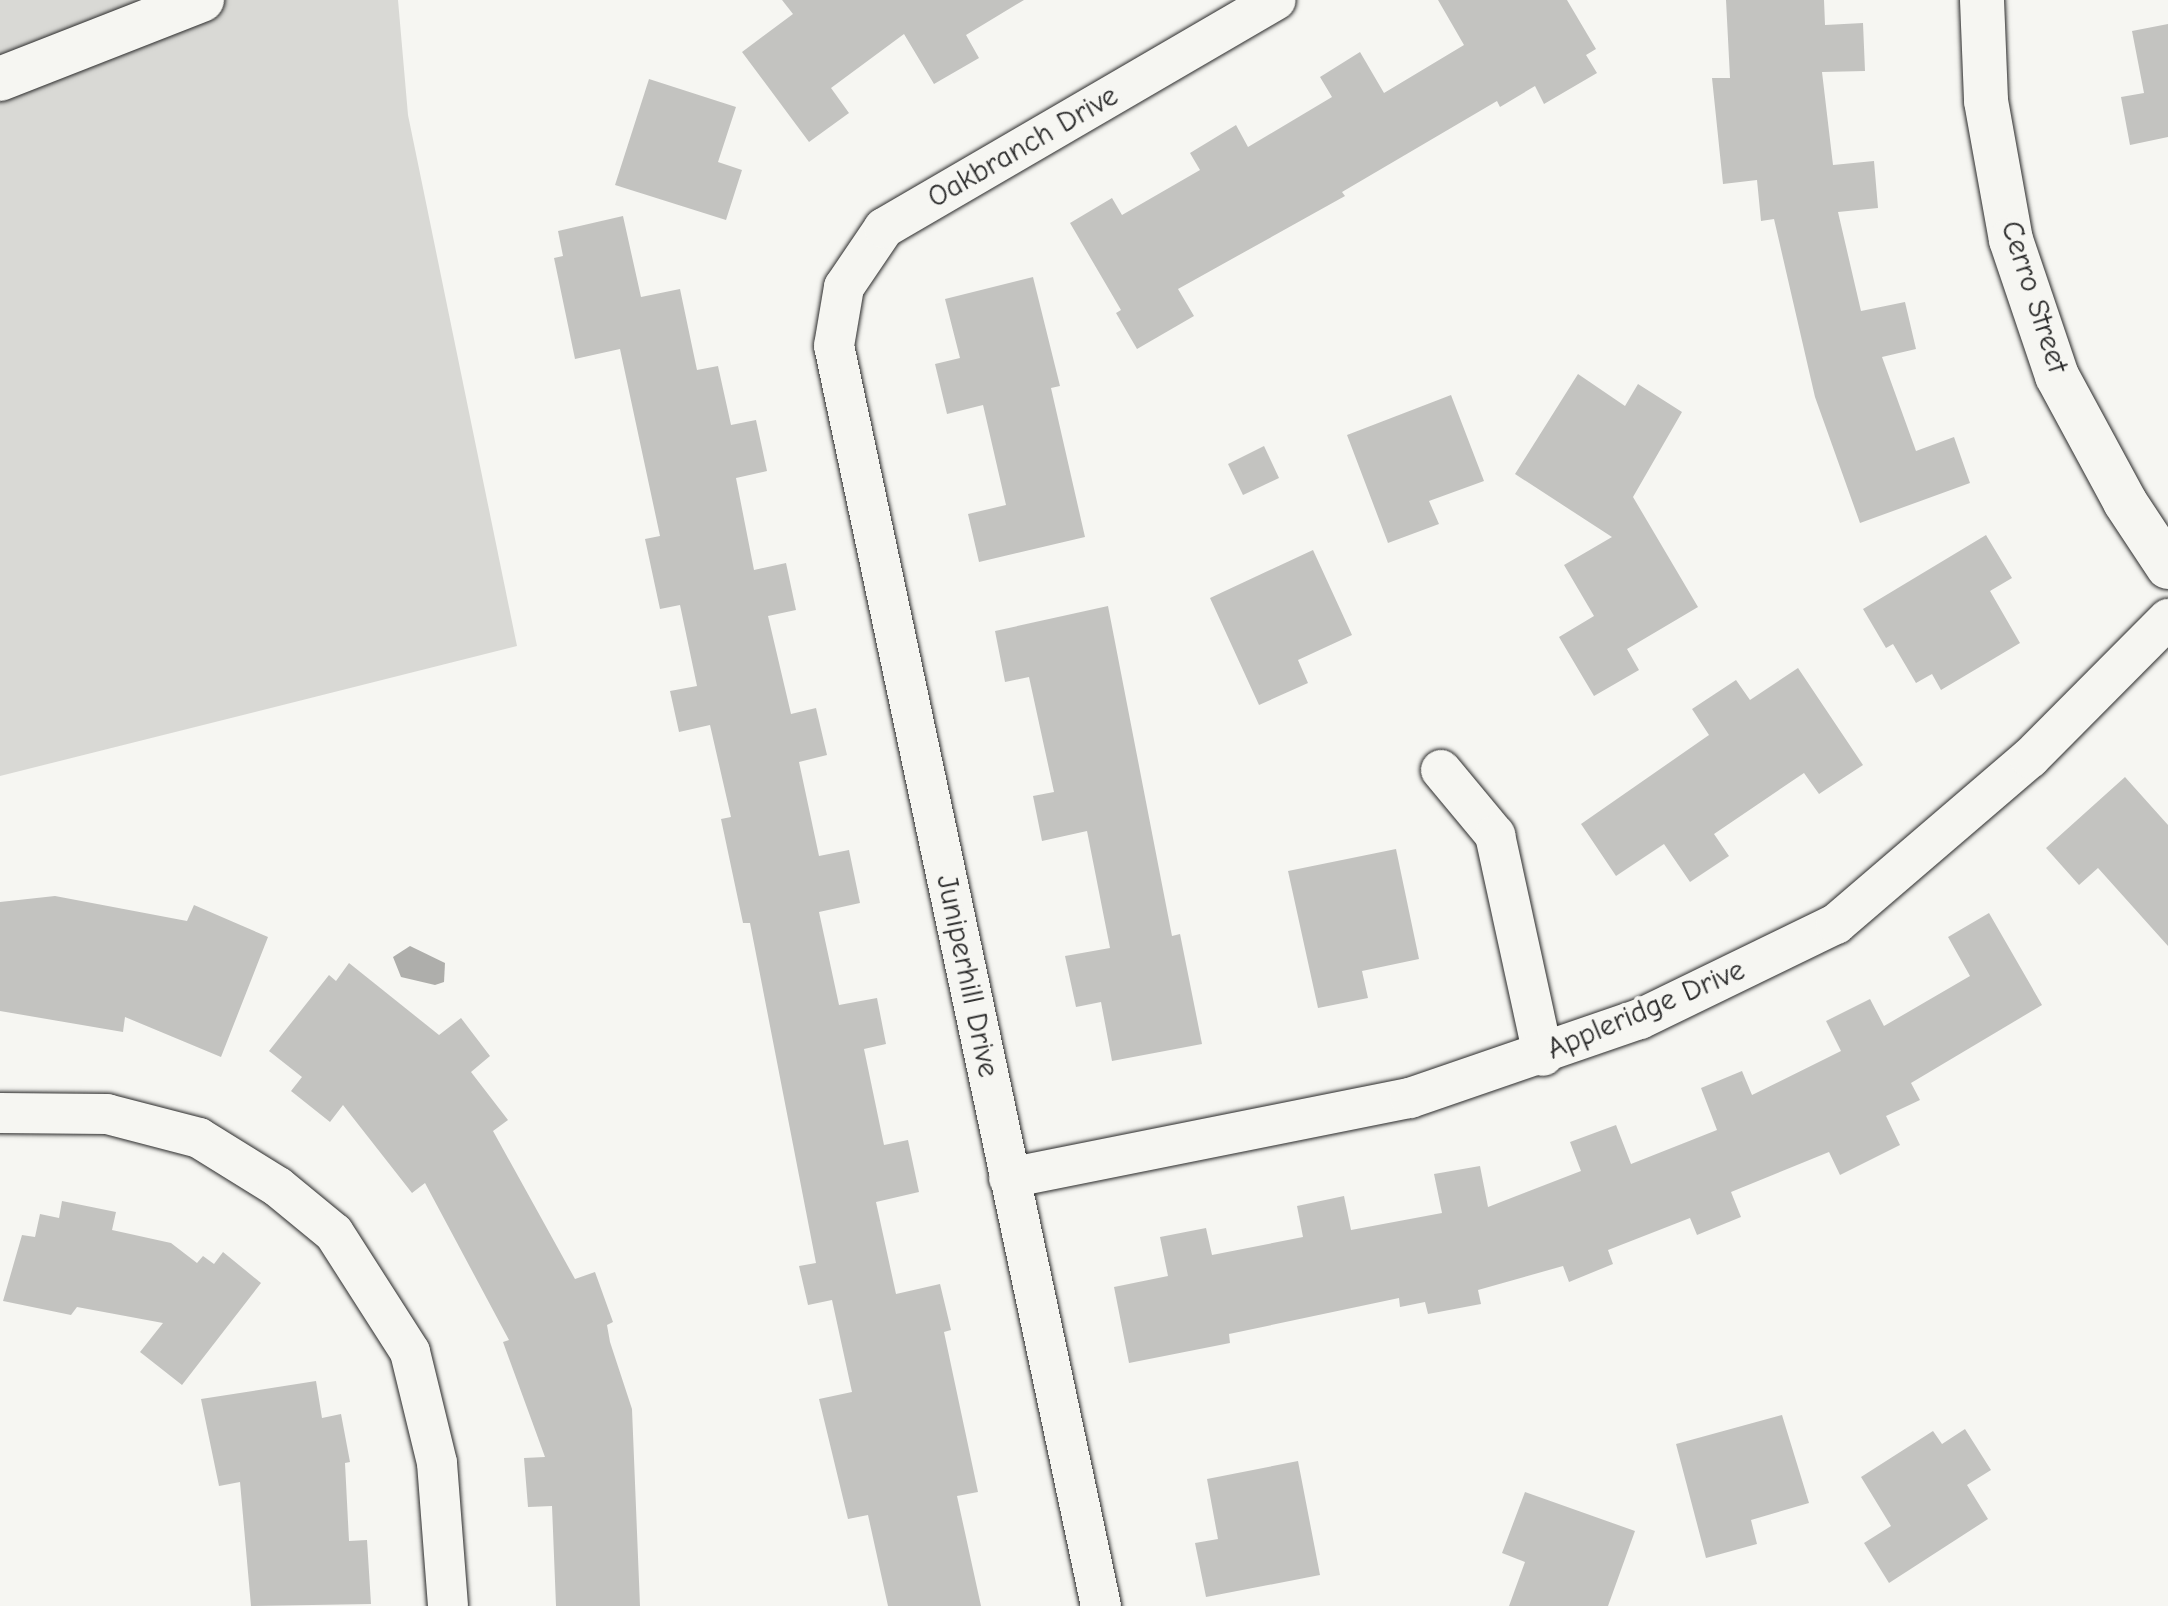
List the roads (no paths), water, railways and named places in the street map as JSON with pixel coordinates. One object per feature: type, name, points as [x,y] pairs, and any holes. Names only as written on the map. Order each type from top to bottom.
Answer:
[{"type":"street","points":[[0,79],[202,0]]},
{"type":"street","name":"Oakbranch Drive","points":[[834,346],[844,287],[884,228],[1275,0]]},
{"type":"street","name":"Cerro Street","points":[[1982,0],[1986,101],[2011,240],[2057,376],[2125,502],[2168,567]]},
{"type":"street","name":"Juniperhill Drive","points":[[834,346],[1101,1606]]},
{"type":"street","name":"Appleridge Drive","points":[[1009,1178],[1410,1098],[1543,1056],[1640,1019],[1836,924],[2030,758],[2168,619]]},
{"type":"street","points":[[1441,770],[1495,835],[1543,1056]]},
{"type":"street","points":[[0,1113],[107,1114],[199,1138],[278,1187],[334,1233],[410,1352],[437,1463],[448,1606]]}]
